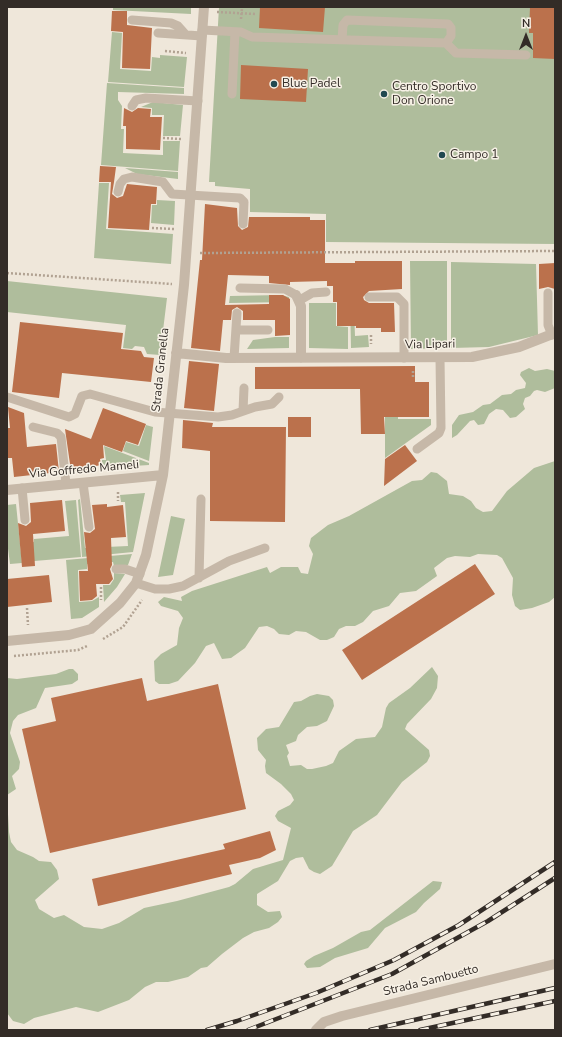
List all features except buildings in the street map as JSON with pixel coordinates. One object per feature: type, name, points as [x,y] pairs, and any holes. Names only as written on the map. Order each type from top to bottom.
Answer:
[{"type":"street","name":"Strada Granella","points":[[7,641],[69,635],[91,629],[120,603],[138,579],[146,554],[163,475],[184,285],[198,101],[203,9]]},
{"type":"street","points":[[298,297],[302,319],[301,358]]},
{"type":"street","name":"Via Lipari","points":[[176,353],[234,358],[472,357],[506,351],[554,334]]},
{"type":"street","name":"Via Goffredo Mameli","points":[[7,490],[163,475]]},
{"type":"street","name":"Strada Sambuetto","points":[[316,1030],[324,1022],[342,1016],[555,964]]},
{"type":"lane","points":[[132,20],[171,23],[178,26],[186,35]]},
{"type":"lane","points":[[342,40],[343,25],[347,20],[448,24],[451,28],[451,36],[446,43]]},
{"type":"lane","points":[[232,94],[235,32]]},
{"type":"lane","points":[[158,33],[186,35],[235,32],[252,37],[446,43],[456,53],[526,56]]},
{"type":"lane","points":[[132,106],[136,100],[146,98],[198,101]]},
{"type":"lane","points":[[118,192],[120,184],[124,179],[132,177],[163,182],[172,194],[240,198],[244,202],[243,224]]},
{"type":"lane","points":[[240,288],[285,289],[298,297],[312,293],[326,292]]},
{"type":"lane","points":[[548,293],[548,324],[554,334]]},
{"type":"lane","points":[[369,297],[397,297],[404,304],[404,358]]},
{"type":"lane","points":[[234,358],[237,313]]},
{"type":"lane","points":[[236,330],[268,330]]},
{"type":"lane","points":[[417,449],[439,433],[441,428],[440,358]]},
{"type":"lane","points":[[243,411],[244,388]]},
{"type":"lane","points":[[7,397],[69,417],[75,414],[82,396],[90,394],[155,412],[218,417],[232,415],[272,404],[279,397]]},
{"type":"lane","points":[[33,427],[57,433],[61,437],[66,484]]},
{"type":"lane","points":[[84,483],[89,527]]},
{"type":"lane","points":[[22,488],[25,520]]},
{"type":"lane","points":[[199,578],[201,499]]},
{"type":"lane","points":[[116,569],[124,569],[155,589],[170,589],[183,586],[229,561],[265,548]]},
{"type":"path","points":[[203,9],[256,14]]},
{"type":"path","points":[[165,51],[201,54]]},
{"type":"path","points":[[152,228],[189,229]]},
{"type":"path","points":[[187,253],[555,251]]},
{"type":"path","points":[[7,272],[184,285]]},
{"type":"green space","points":[[113,7],[191,7],[191,14],[113,10]]},
{"type":"green space","name":"Centro Sportivo Don Orione","points":[[219,7],[555,7],[555,244],[326,242],[326,214],[250,212],[250,189],[215,186],[215,182],[209,182]]},
{"type":"green space","points":[[112,32],[122,33],[120,69],[151,71],[152,57],[160,58],[160,55],[187,57],[184,87],[108,82]]},
{"type":"green space","points":[[107,83],[184,88],[184,94],[118,92],[118,100],[122,106],[121,129],[124,129],[123,153],[163,155],[163,141],[180,141],[178,171],[101,165]]},
{"type":"green space","points":[[153,102],[183,105],[180,136],[163,136],[164,115],[152,115],[152,108],[141,107]]},
{"type":"green space","points":[[125,168],[178,172],[178,179],[137,174]]},
{"type":"green space","points":[[99,183],[109,183],[106,229],[173,234],[171,264],[94,258]]},
{"type":"green space","points":[[157,200],[175,201],[174,225],[151,223],[152,205],[157,205]]},
{"type":"green space","points":[[410,261],[447,261],[447,348],[411,349]]},
{"type":"green space","points":[[451,262],[536,264],[538,335],[489,347],[451,348]]},
{"type":"green space","points":[[7,281],[167,298],[160,355],[147,354],[144,347],[135,346],[132,349],[123,348],[126,325],[7,312]]},
{"type":"green space","points":[[280,295],[289,297],[289,302],[229,303],[230,296]]},
{"type":"green space","points":[[350,299],[354,310],[355,336],[368,335],[369,347],[351,348]]},
{"type":"green space","points":[[309,303],[336,303],[336,326],[348,327],[348,349],[309,348]]},
{"type":"green space","points":[[289,337],[289,348],[247,349],[253,340]]},
{"type":"green space","points":[[385,367],[398,380],[398,419],[431,419],[431,425],[385,458]]},
{"type":"green space","points":[[529,368],[535,371],[547,369],[555,371],[555,388],[545,392],[537,390],[534,391],[530,396],[525,398],[523,404],[525,409],[516,417],[510,418],[503,410],[496,409],[489,414],[484,424],[478,425],[474,420],[470,421],[457,435],[452,438],[452,425],[459,415],[473,412],[483,405],[490,404],[502,395],[511,394],[516,390],[525,388],[526,383],[520,375],[521,372]]},
{"type":"green space","points":[[146,425],[153,427],[149,461],[123,451],[126,442],[139,446]]},
{"type":"green space","points":[[104,446],[149,463],[149,465],[102,468],[102,460],[106,460]]},
{"type":"green space","points":[[555,461],[555,597],[549,602],[532,608],[520,610],[515,606],[512,595],[513,578],[502,558],[497,555],[478,554],[470,557],[455,556],[447,558],[434,568],[437,576],[416,591],[400,593],[389,606],[373,611],[363,622],[355,626],[346,626],[339,629],[334,637],[327,640],[320,640],[306,632],[296,631],[289,635],[279,634],[274,629],[267,626],[259,627],[245,648],[231,658],[222,659],[214,643],[206,646],[195,663],[178,681],[169,684],[159,684],[155,681],[154,661],[161,654],[177,645],[179,628],[183,618],[178,611],[161,606],[158,602],[164,597],[182,601],[181,597],[192,591],[267,567],[270,573],[281,567],[298,567],[301,573],[308,574],[313,554],[309,546],[311,538],[328,525],[349,516],[412,481],[422,480],[431,472],[437,473],[447,481],[449,494],[463,496],[471,501],[476,508],[483,512],[492,511],[507,491],[534,468]]},
{"type":"green space","points":[[145,493],[133,552],[82,557],[78,500],[80,499],[85,548],[128,546],[125,502],[121,502],[120,495]]},
{"type":"green space","points":[[76,500],[81,557],[23,562],[21,543],[34,542],[34,539],[69,536],[65,501]]},
{"type":"green space","points":[[16,504],[22,563],[10,564],[7,541],[7,505]]},
{"type":"green space","points":[[171,516],[185,519],[173,575],[158,577]]},
{"type":"green space","points":[[132,554],[128,565],[114,566],[113,562],[87,564],[87,569],[78,570],[79,602],[92,601],[99,597],[99,607],[82,618],[71,619],[66,560]]},
{"type":"green space","points":[[114,573],[125,574],[117,587],[104,602],[103,585],[110,585],[114,579]]},
{"type":"green space","points":[[432,667],[438,676],[437,688],[431,699],[407,724],[405,729],[429,750],[430,756],[427,762],[402,782],[377,815],[353,831],[332,866],[320,874],[309,869],[303,857],[296,858],[290,861],[278,881],[257,894],[257,905],[268,912],[280,911],[282,917],[278,922],[269,928],[254,932],[243,938],[207,967],[201,968],[188,977],[168,982],[156,982],[145,987],[129,1000],[98,1012],[76,1007],[34,1018],[24,1024],[13,1021],[7,1013],[7,796],[11,842],[17,850],[39,861],[51,862],[57,870],[59,879],[35,900],[39,909],[54,918],[64,915],[84,927],[102,929],[119,923],[144,908],[229,887],[253,869],[283,860],[291,828],[278,821],[275,816],[278,811],[290,805],[294,800],[291,794],[281,784],[266,773],[266,760],[258,750],[257,738],[266,729],[279,727],[294,702],[301,701],[317,694],[329,696],[333,700],[334,706],[327,721],[317,726],[307,727],[298,735],[296,741],[286,745],[289,753],[287,756],[290,766],[301,765],[307,769],[312,769],[326,766],[333,763],[339,751],[356,739],[375,737],[382,727],[386,708],[389,703],[410,688]]},
{"type":"green space","points":[[73,669],[78,674],[78,680],[72,684],[45,688],[36,708],[18,715],[13,721],[10,733],[20,762],[19,769],[12,776],[16,789],[7,795],[7,678],[17,679],[56,674]]},
{"type":"green space","points":[[433,881],[442,882],[440,889],[416,912],[385,928],[368,948],[335,958],[320,967],[307,968],[304,964],[314,956],[333,948],[361,932],[370,930]]},
{"type":"railway","points":[[207,1030],[316,993],[394,960],[459,925],[555,862]]},
{"type":"railway","points":[[248,1030],[392,974],[488,921],[555,878]]},
{"type":"railway","points":[[370,1030],[555,988]]},
{"type":"railway","points":[[420,1030],[555,1001]]},
{"type":"place","name":"Blue Padel","points":[[274,84]]},
{"type":"place","name":"Centro Sportivo Don Orione","points":[[384,94]]},
{"type":"place","name":"Campo 1","points":[[442,155]]}]
